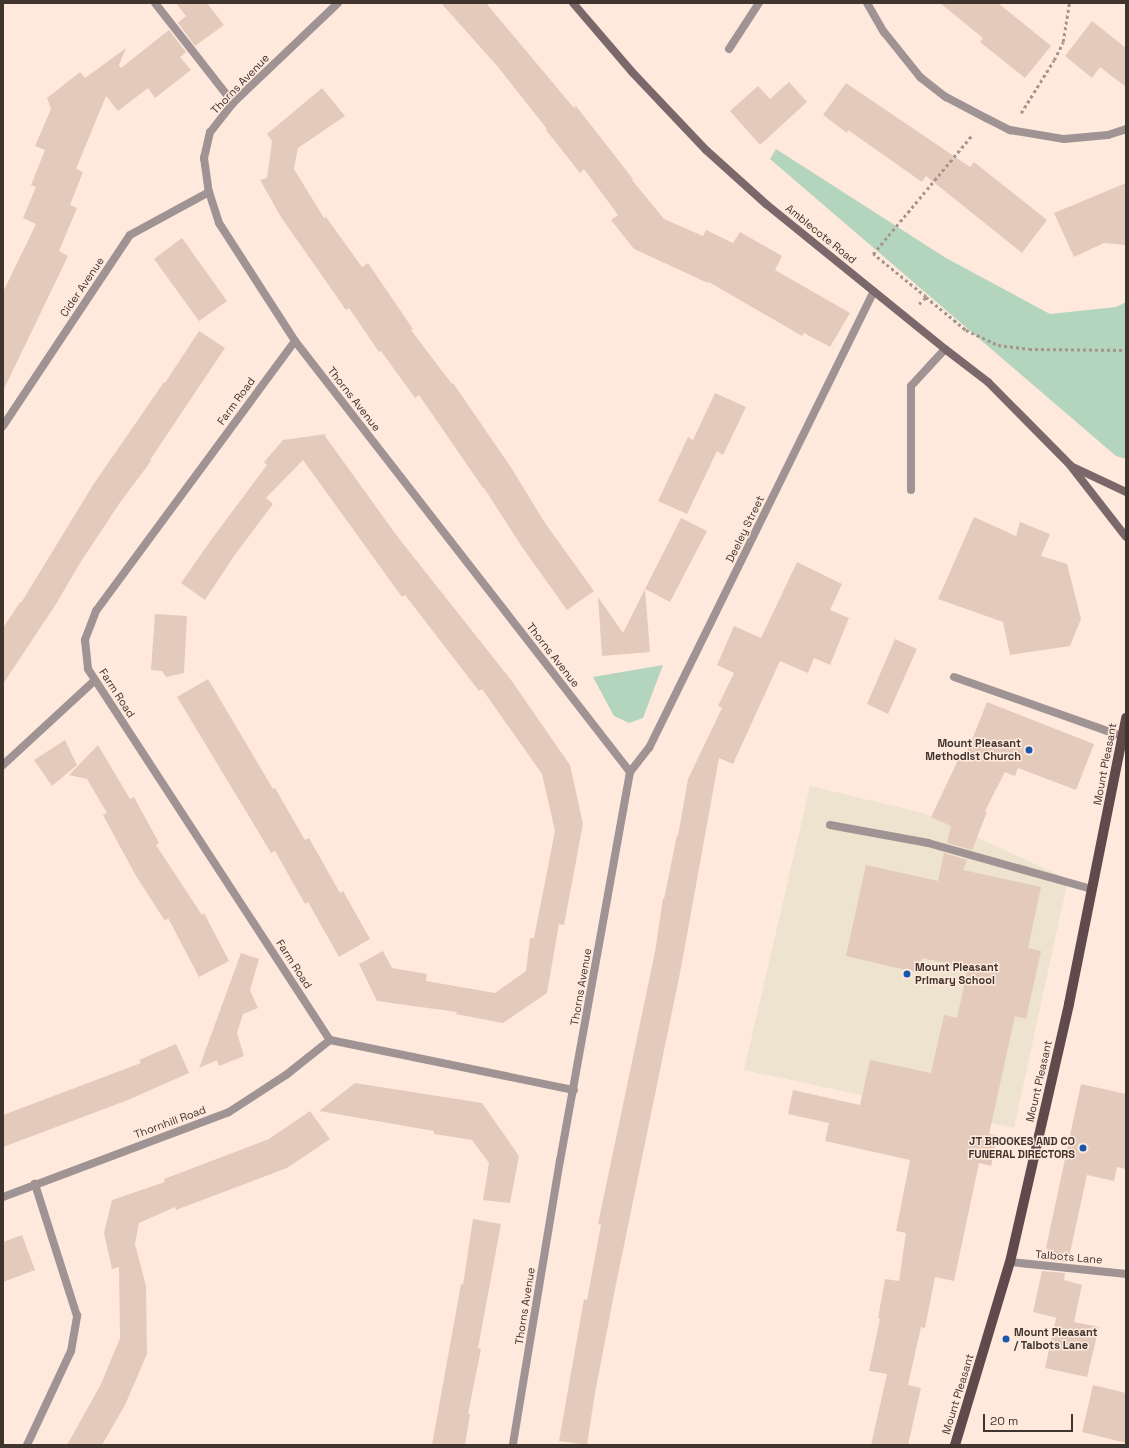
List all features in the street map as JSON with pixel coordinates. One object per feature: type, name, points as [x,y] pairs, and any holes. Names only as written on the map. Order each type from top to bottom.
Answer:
[{"type":"main road","name":"Mount Pleasant","points":[[955,1445],[1010,1262],[1069,1004],[1126,718]]},
{"type":"street","points":[[156,3],[233,103]]},
{"type":"street","name":"Thorns Avenue","points":[[338,3],[233,103],[210,132],[204,158],[209,192],[219,223],[295,341],[630,772],[574,1090],[560,1160],[513,1445]]},
{"type":"street","name":"Amblecote Road","points":[[573,3],[633,73],[706,150],[766,204],[988,382],[1070,465],[1126,537]]},
{"type":"street","points":[[729,49],[759,3]]},
{"type":"street","points":[[867,3],[884,32],[920,77],[946,97],[1010,130],[1064,139],[1108,135],[1126,129]]},
{"type":"street","name":"Cider Avenue","points":[[3,426],[130,235],[209,192]]},
{"type":"street","name":"Deeley Street","points":[[630,772],[649,748],[874,291]]},
{"type":"street","name":"Farm Road","points":[[295,341],[96,611],[85,640],[88,669],[330,1040]]},
{"type":"street","points":[[911,490],[911,386],[945,349]]},
{"type":"street","name":"Amblecote Road","points":[[1070,465],[1126,492]]},
{"type":"street","points":[[954,677],[1122,736]]},
{"type":"street","points":[[3,765],[95,680]]},
{"type":"street","points":[[830,824],[928,843],[1092,889]]},
{"type":"street","points":[[330,1040],[574,1090]]},
{"type":"street","name":"Thornhill Road","points":[[3,1197],[229,1112],[286,1074],[330,1040]]},
{"type":"street","points":[[27,1445],[71,1351],[77,1316],[35,1184]]},
{"type":"street","name":"Talbots Lane","points":[[1010,1262],[1126,1274]]},
{"type":"path","points":[[1010,130],[1063,42],[1069,3]]},
{"type":"path","points":[[986,118],[873,254],[966,330],[998,345],[1029,349],[1126,350]]},
{"type":"path","points":[[907,318],[926,297]]},
{"type":"shaded area","name":"Mount Pleasant Primary School","points":[[810,786],[923,813],[1068,879],[1014,1128],[744,1070]]},
{"type":"green space","points":[[776,149],[946,258],[1050,314],[1116,307],[1126,302],[1126,459],[1116,456],[770,159]]},
{"type":"green space","points":[[663,665],[643,718],[629,723],[614,716],[593,677]]},
{"type":"building","points":[[176,3],[207,3],[224,25],[195,46],[178,23],[186,16]]},
{"type":"building","points":[[441,3],[486,3],[574,108],[576,106],[633,179],[632,180],[664,219],[703,236],[706,230],[733,243],[740,232],[782,256],[775,270],[850,313],[830,347],[804,333],[802,336],[709,282],[708,283],[634,249],[611,220],[618,215],[584,169],[580,173],[498,67]]},
{"type":"building","points":[[940,3],[998,3],[1051,46],[1025,78],[980,42],[983,38]]},
{"type":"building","points":[[1092,21],[1126,48],[1126,87],[1100,67],[1092,78],[1065,56]]},
{"type":"building","points":[[169,30],[186,52],[180,57],[191,70],[155,98],[148,88],[118,111],[106,96],[76,169],[83,172],[70,205],[77,208],[59,251],[68,256],[3,391],[3,292],[36,224],[23,218],[36,187],[31,185],[45,150],[35,146],[51,109],[47,98],[80,72],[85,78],[126,48],[119,65],[121,68]]},
{"type":"building","points":[[789,82],[807,102],[760,145],[730,111],[758,86],[770,99]]},
{"type":"building","points":[[846,83],[970,167],[974,162],[1047,220],[1022,253],[926,176],[922,182],[848,130],[847,133],[823,115]]},
{"type":"building","points":[[322,88],[345,116],[298,148],[294,169],[324,218],[326,217],[362,267],[368,263],[413,329],[411,330],[452,384],[453,383],[512,469],[545,523],[594,591],[567,610],[522,547],[484,488],[419,395],[415,398],[381,351],[379,352],[349,308],[346,310],[281,217],[260,180],[267,178],[272,141],[267,134]]},
{"type":"building","points":[[1126,183],[1126,245],[1104,243],[1074,257],[1054,213]]},
{"type":"building","points":[[182,238],[227,301],[199,321],[154,259]]},
{"type":"building","points":[[199,331],[225,348],[150,460],[151,461],[119,504],[80,563],[56,604],[3,684],[3,628],[20,602],[21,603],[93,485],[164,382],[165,383]]},
{"type":"building","points":[[715,393],[746,407],[723,455],[717,451],[687,514],[658,501],[688,437],[693,440]]},
{"type":"building","points":[[326,434],[325,436],[397,536],[511,680],[570,765],[583,824],[564,925],[559,924],[547,993],[503,1023],[456,1014],[457,1012],[377,1001],[359,964],[383,951],[392,968],[427,974],[426,981],[495,993],[526,971],[530,938],[534,938],[555,831],[542,774],[482,689],[479,691],[405,595],[402,597],[303,460],[266,498],[273,504],[234,556],[205,600],[181,583],[267,465],[264,462],[283,440]]},
{"type":"building","points":[[974,517],[1016,536],[1020,522],[1050,534],[1041,556],[1067,564],[1081,619],[1070,646],[1010,655],[1003,622],[938,599]]},
{"type":"building","points":[[681,518],[707,531],[670,602],[645,589]]},
{"type":"building","points":[[797,562],[842,584],[830,610],[849,618],[830,665],[814,658],[808,673],[780,661],[733,764],[719,758],[681,968],[614,1294],[595,1393],[587,1445],[559,1441],[584,1299],[587,1300],[601,1225],[598,1224],[655,952],[663,898],[664,899],[677,835],[678,836],[688,779],[722,708],[718,706],[734,673],[717,665],[734,626],[761,638]]},
{"type":"building","points":[[645,589],[650,652],[602,656],[598,597],[623,633]]},
{"type":"building","points":[[155,614],[187,616],[184,673],[166,677],[162,671],[151,670]]},
{"type":"building","points":[[895,639],[917,649],[888,714],[867,704]]},
{"type":"building","points":[[208,679],[273,789],[275,788],[305,840],[309,838],[340,893],[343,891],[370,939],[339,957],[308,902],[305,904],[275,851],[271,853],[177,697]]},
{"type":"building","name":"Mount Pleasant Methodist Church","points":[[987,702],[1094,744],[1076,790],[1018,768],[1015,776],[1005,772],[985,811],[987,812],[972,850],[947,843],[951,826],[931,817],[959,758],[964,760]]},
{"type":"building","points":[[65,740],[77,765],[52,786],[34,760]]},
{"type":"building","points":[[98,745],[130,799],[134,797],[159,843],[156,845],[202,915],[204,913],[229,961],[199,977],[168,918],[165,921],[136,876],[103,815],[107,813],[87,779],[69,775]]},
{"type":"building","points":[[944,853],[967,860],[963,870],[1041,887],[1028,948],[1041,951],[1026,1019],[1015,1016],[989,1134],[998,1136],[991,1166],[979,1163],[954,1281],[935,1277],[925,1328],[921,1327],[908,1385],[921,1388],[908,1445],[871,1445],[887,1374],[869,1371],[880,1319],[878,1318],[885,1279],[899,1281],[906,1233],[896,1231],[910,1160],[825,1141],[829,1123],[788,1114],[793,1090],[860,1105],[870,1060],[931,1073],[944,1015],[957,1018],[968,968],[922,958],[919,973],[846,956],[866,865],[938,881]]},
{"type":"building","points":[[241,953],[259,959],[250,990],[258,1008],[243,1014],[237,1033],[244,1056],[219,1066],[217,1060],[199,1068]]},
{"type":"building","points":[[176,1044],[189,1073],[128,1100],[3,1147],[3,1115],[141,1063],[139,1060]]},
{"type":"building","points":[[355,1083],[482,1103],[519,1156],[510,1203],[483,1200],[489,1163],[472,1140],[434,1134],[434,1131],[319,1111]]},
{"type":"building","points":[[1081,1084],[1126,1094],[1126,1169],[1117,1167],[1114,1181],[1087,1175],[1068,1262],[1045,1260],[1046,1248]]},
{"type":"building","points":[[310,1111],[330,1139],[287,1168],[176,1210],[175,1207],[139,1223],[135,1244],[146,1286],[147,1354],[125,1405],[102,1445],[67,1445],[101,1384],[120,1338],[119,1267],[112,1269],[104,1233],[112,1200],[165,1182],[164,1179],[269,1139]]},
{"type":"building","points":[[473,1219],[501,1224],[478,1348],[481,1349],[468,1414],[470,1414],[465,1445],[432,1445],[461,1284],[463,1285]]},
{"type":"building","points":[[22,1235],[35,1270],[3,1282],[3,1242]]},
{"type":"building","points":[[1042,1271],[1065,1273],[1064,1280],[1082,1285],[1074,1322],[1099,1327],[1087,1377],[1045,1368],[1056,1318],[1061,1319],[1033,1312]]},
{"type":"building","points":[[1093,1385],[1126,1393],[1126,1443],[1082,1432]]},
{"type":"place","name":"Mount Pleasant Methodist Church","points":[[1029,750]]},
{"type":"place","name":"Mount Pleasant Primary School","points":[[907,974]]},
{"type":"place","name":"JT BROOKES AND CO FUNERAL DIRECTORS","points":[[1083,1148]]},
{"type":"place","name":"Mount Pleasant / Talbots Lane","points":[[1006,1339]]}]
